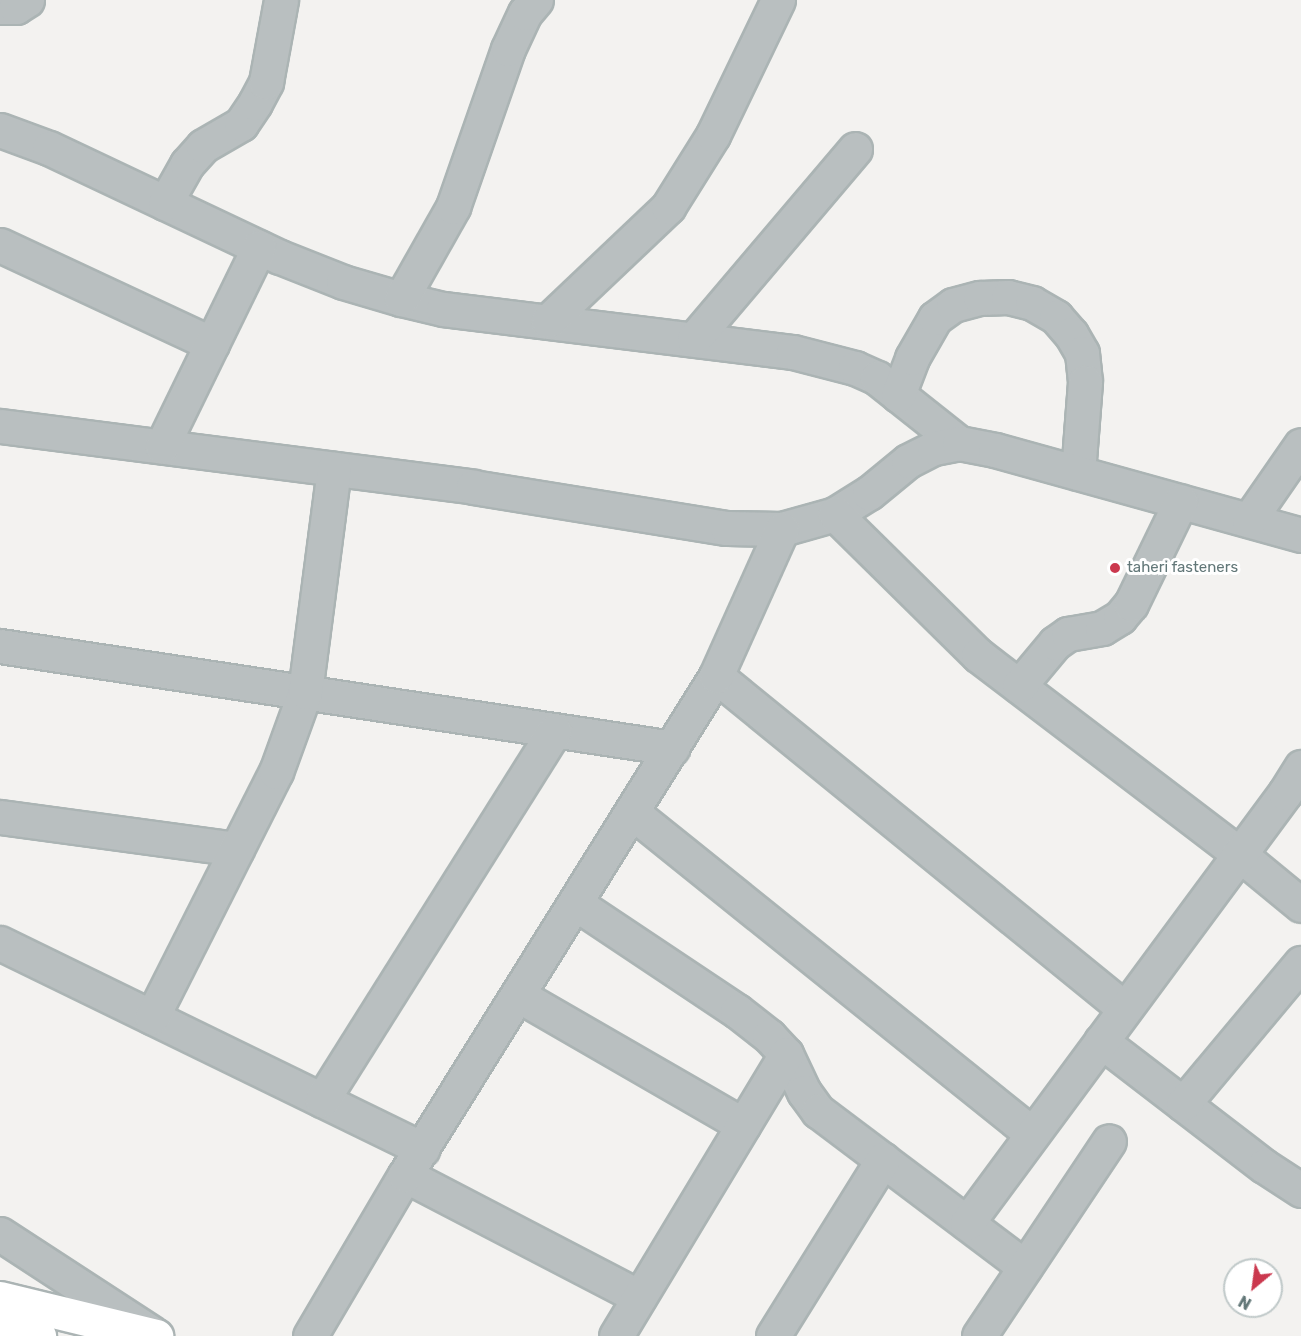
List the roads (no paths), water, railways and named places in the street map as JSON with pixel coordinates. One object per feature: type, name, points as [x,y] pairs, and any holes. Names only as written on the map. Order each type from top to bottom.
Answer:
[{"type":"main road","points":[[0,1298],[156,1336]]},
{"type":"main road","points":[[0,1324],[38,1336]]},
{"type":"street","points":[[0,7],[16,8],[27,0]]},
{"type":"street","points":[[165,203],[187,164],[204,146],[241,124],[255,103],[266,82],[281,0]]},
{"type":"street","points":[[401,299],[453,207],[508,49],[525,13],[536,0]]},
{"type":"street","points":[[548,321],[668,207],[713,135],[765,8]]},
{"type":"street","points":[[0,130],[49,148],[259,247],[343,282],[401,299],[443,309],[694,339],[828,359],[876,378],[959,443]]},
{"type":"street","points":[[694,339],[855,149]]},
{"type":"street","points":[[0,245],[212,344]]},
{"type":"street","points":[[162,446],[259,247]]},
{"type":"street","points":[[898,396],[912,358],[935,318],[953,305],[1008,297],[1032,303],[1056,317],[1071,334],[1082,353],[1085,382],[1078,472]]},
{"type":"street","points":[[0,426],[473,487],[728,528],[782,529],[835,514],[869,494],[908,461],[934,448],[959,443],[1078,472],[1301,535]]},
{"type":"street","points":[[1249,520],[1301,445]]},
{"type":"street","points":[[152,1017],[276,772],[305,692],[334,469]]},
{"type":"street","points":[[1019,686],[1055,644],[1068,634],[1102,628],[1120,617],[1131,604],[1181,501]]},
{"type":"street","points":[[835,514],[978,656],[1239,854],[1301,904]]},
{"type":"street","points":[[309,1336],[414,1162],[633,813],[716,676],[782,529]]},
{"type":"street","points":[[0,646],[672,748]]},
{"type":"street","points":[[716,676],[1125,1009]]},
{"type":"street","points":[[322,1100],[554,731]]},
{"type":"street","points":[[967,1223],[1301,767]]},
{"type":"street","points":[[633,813],[1031,1133]]},
{"type":"street","points":[[0,817],[237,849]]},
{"type":"street","points":[[575,903],[737,1011],[769,1036],[786,1054],[804,1092],[818,1111],[1025,1267]]},
{"type":"street","points":[[0,942],[322,1100],[414,1162],[639,1298]]},
{"type":"street","points":[[1183,1104],[1301,963]]},
{"type":"street","points":[[518,995],[743,1125]]},
{"type":"street","points":[[1101,1041],[1264,1166],[1301,1190]]},
{"type":"street","points":[[616,1336],[786,1054]]},
{"type":"street","points":[[979,1336],[1109,1141]]},
{"type":"street","points":[[773,1336],[883,1159]]},
{"type":"street","points":[[0,1234],[156,1336]]},
{"type":"place","name":"taheri fasteners","points":[[1115,568]]}]
